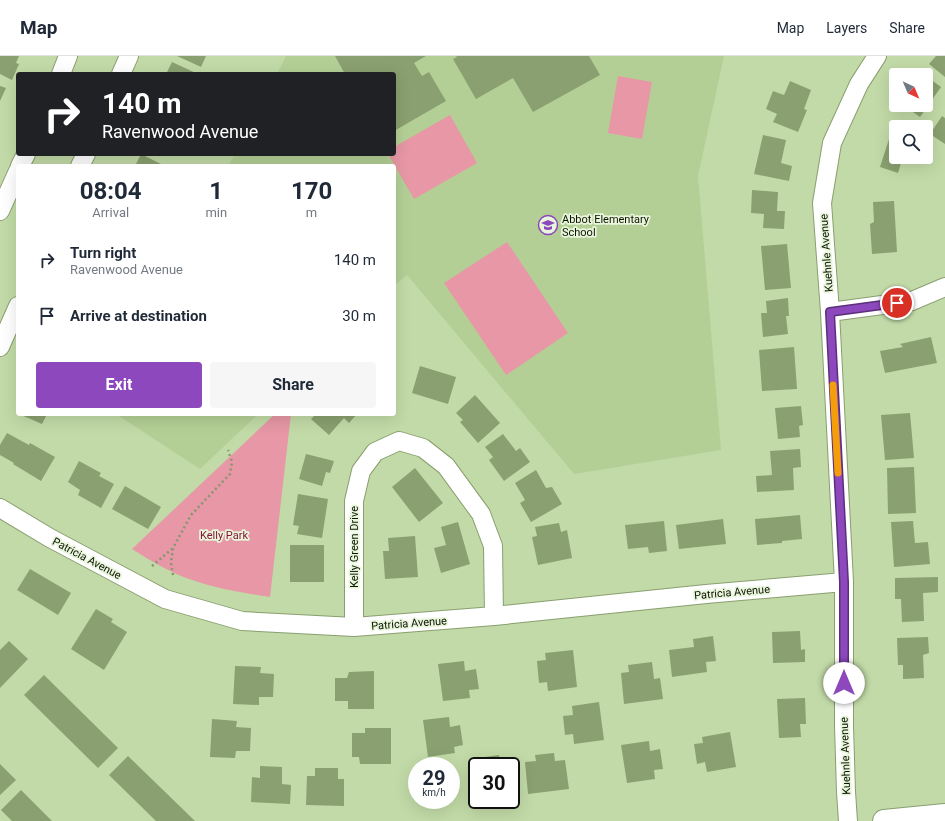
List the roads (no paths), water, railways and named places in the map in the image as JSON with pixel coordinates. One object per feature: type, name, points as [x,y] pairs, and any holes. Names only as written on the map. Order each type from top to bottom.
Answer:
[{"type":"main road","points":[[884,821],[945,815]]},
{"type":"street","points":[[62,72],[68,56]]},
{"type":"street","points":[[122,72],[129,56]]},
{"type":"street","name":"Kuehnle Avenue","points":[[848,821],[844,726],[844,582],[830,312],[822,202],[832,143],[859,84],[877,56]]},
{"type":"street","points":[[0,211],[16,175]]},
{"type":"street","points":[[830,312],[912,301],[945,287]]},
{"type":"street","points":[[0,347],[16,311]]},
{"type":"street","name":"Kelly Green Drive","points":[[354,627],[354,501],[361,471],[375,452],[399,441],[423,448],[446,466],[481,514],[493,546],[494,616]]},
{"type":"street","name":"Patricia Avenue","points":[[0,508],[50,538],[165,599],[242,621],[354,627],[494,616],[706,594],[844,582]]},
{"type":"place","name":"Abbot Elementary School","points":[[548,225]]},
{"type":"park label","name":"Kelly Park","points":[[224,535]]}]
